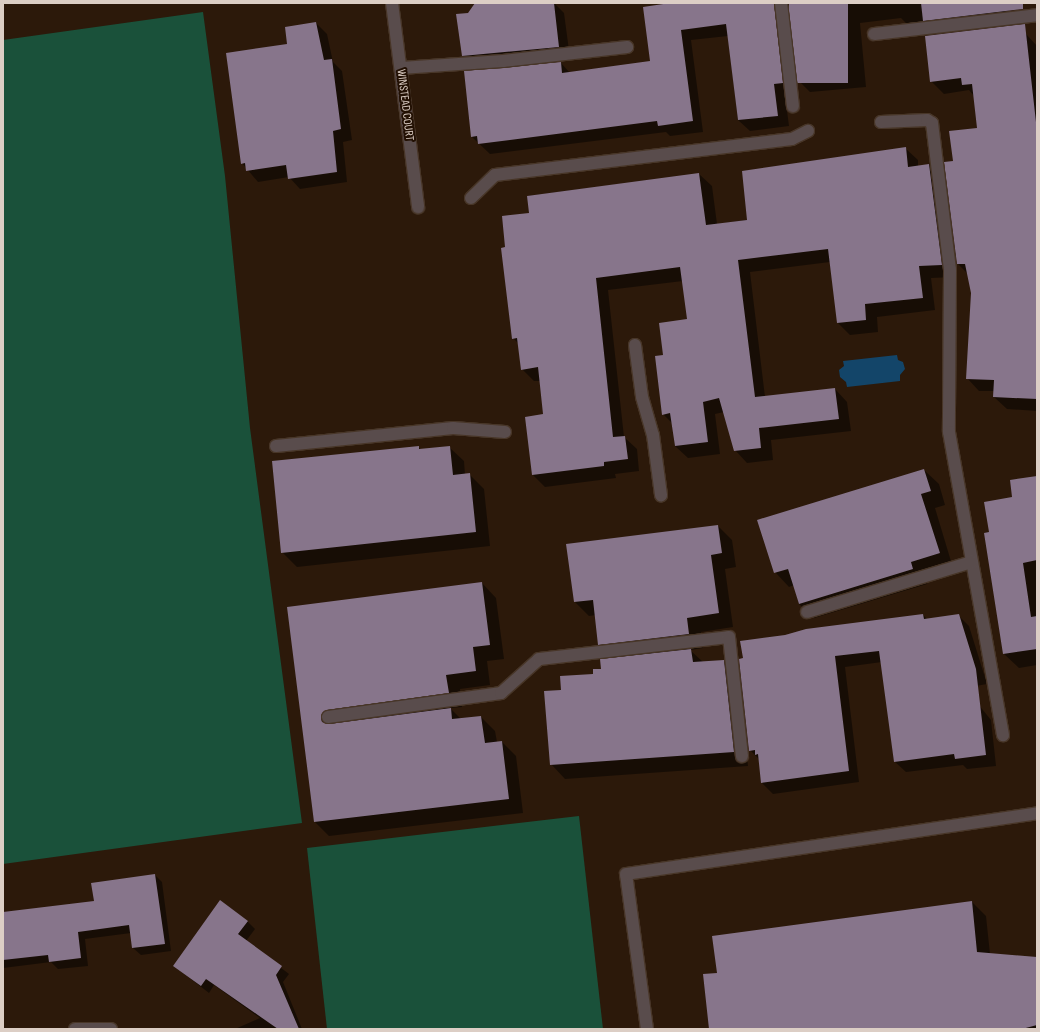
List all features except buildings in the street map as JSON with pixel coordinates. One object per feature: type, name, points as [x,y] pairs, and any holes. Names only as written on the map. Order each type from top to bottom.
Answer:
[{"type":"street","name":"WINSTEAD COURT","points":[[392,3],[418,207]]},
{"type":"street","points":[[781,3],[793,106]]},
{"type":"street","points":[[874,34],[1037,15]]},
{"type":"street","points":[[401,68],[503,61],[627,46]]},
{"type":"street","points":[[881,122],[927,120],[932,123],[950,270],[949,432],[1003,735]]},
{"type":"street","points":[[471,198],[495,175],[792,139],[808,131]]},
{"type":"street","points":[[635,345],[642,397],[653,435],[661,495]]},
{"type":"street","points":[[276,446],[447,429],[505,432]]},
{"type":"street","points":[[807,612],[972,562]]},
{"type":"street","points":[[328,717],[501,693],[539,660],[729,637],[742,756]]},
{"type":"street","points":[[647,1029],[626,874],[1037,813]]},
{"type":"street","points":[[75,1029],[111,1029]]},
{"type":"green space","points":[[203,12],[225,176],[250,428],[302,823],[3,864],[3,40]]},
{"type":"green space","points":[[579,816],[603,1029],[327,1029],[307,848]]},
{"type":"water","points":[[897,355],[898,360],[903,362],[905,369],[900,375],[900,381],[847,387],[846,382],[840,377],[839,370],[844,366],[843,361]]}]
